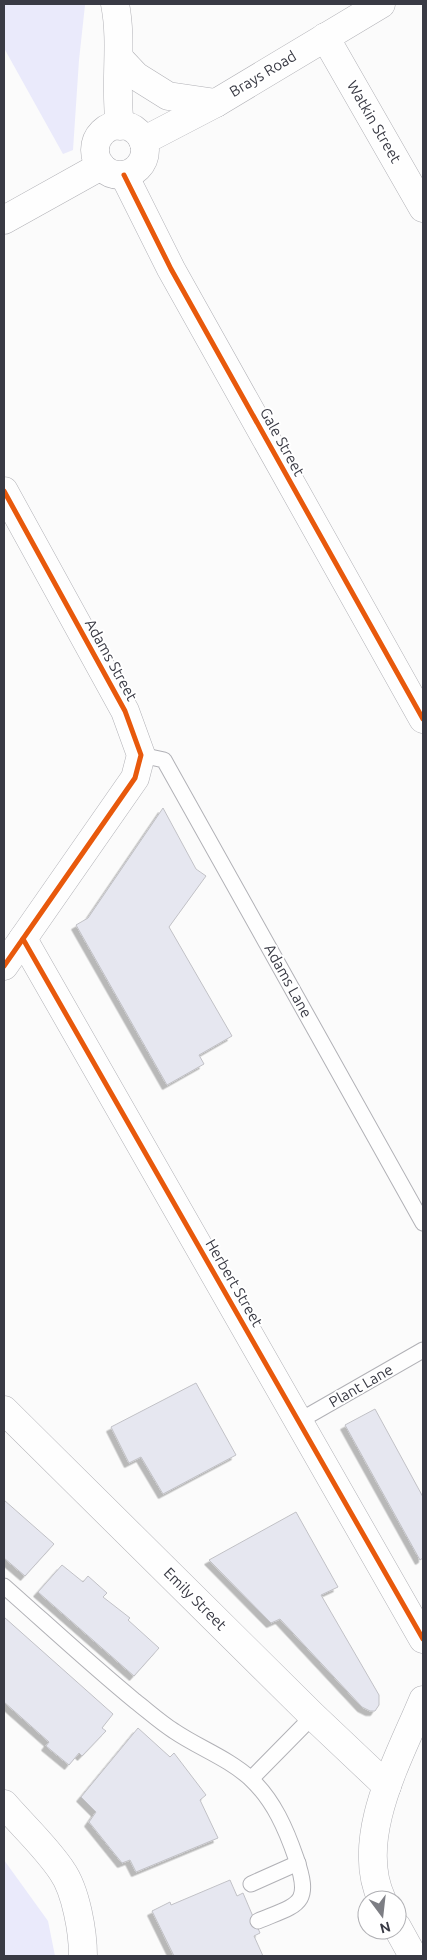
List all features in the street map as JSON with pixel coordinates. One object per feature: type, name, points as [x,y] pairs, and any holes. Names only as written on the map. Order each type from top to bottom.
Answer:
[{"type":"street","points":[[115,4],[119,58],[117,79],[120,126]]},
{"type":"street","name":"Brays Road","points":[[143,141],[216,103],[381,4]]},
{"type":"street","name":"Watkin Street","points":[[325,37],[423,208]]},
{"type":"street","points":[[119,58],[136,76],[168,96],[216,103]]},
{"type":"street","points":[[4,220],[112,170],[137,168],[142,163],[145,148],[143,141],[134,130],[120,126],[105,130],[100,136],[95,151],[112,170]]},
{"type":"street","name":"Gale Street","points":[[112,170],[171,269],[423,719]]},
{"type":"street","name":"Adams Street","points":[[4,491],[125,711],[141,755]]},
{"type":"street","points":[[4,966],[135,778],[141,755]]},
{"type":"street","name":"Herbert Street","points":[[23,939],[423,1639]]},
{"type":"street","name":"Emily Street","points":[[4,1410],[313,1716],[387,1786]]},
{"type":"street","points":[[379,1890],[373,1874],[371,1856],[373,1838],[387,1786],[423,1700]]},
{"type":"street","points":[[4,1804],[63,1872],[78,1912],[84,1956]]},
{"type":"street","points":[[404,1940],[413,1956]]},
{"type":"lane","name":"Adams Lane","points":[[141,755],[164,760],[423,1223]]},
{"type":"lane","name":"Plant Lane","points":[[299,1421],[423,1350]]},
{"type":"lane","points":[[4,1586],[134,1700],[168,1726],[221,1757],[251,1779],[280,1817],[298,1863],[304,1892],[299,1901],[288,1908],[258,1921]]},
{"type":"lane","points":[[251,1779],[313,1716]]},
{"type":"lane","points":[[251,1884],[298,1863]]},
{"type":"shaded area","points":[[4,4],[85,5],[73,150],[63,154],[4,48]]},
{"type":"shaded area","points":[[4,1860],[48,1921],[55,1956],[4,1956]]},
{"type":"building","points":[[163,808],[196,869],[206,876],[169,927],[232,1036],[199,1055],[204,1064],[167,1085],[76,925],[88,918]]},
{"type":"building","points":[[196,1383],[236,1455],[163,1494],[141,1457],[129,1463],[111,1427]]},
{"type":"building","points":[[375,1409],[423,1497],[423,1558],[420,1560],[345,1425]]},
{"type":"building","points":[[4,1500],[54,1544],[25,1576],[4,1558]]},
{"type":"building","points":[[296,1512],[338,1587],[321,1595],[379,1695],[379,1705],[375,1711],[362,1707],[280,1619],[271,1623],[209,1560]]},
{"type":"building","points":[[62,1565],[83,1582],[88,1576],[107,1593],[103,1597],[130,1618],[128,1620],[159,1648],[134,1676],[38,1592]]},
{"type":"building","points":[[4,1617],[113,1714],[102,1728],[106,1731],[82,1756],[79,1753],[69,1765],[46,1746],[49,1742],[4,1702]]},
{"type":"building","points":[[138,1728],[170,1757],[174,1753],[206,1795],[200,1800],[218,1838],[136,1872],[130,1860],[122,1863],[89,1822],[96,1812],[81,1797]]},
{"type":"building","points":[[230,1880],[237,1896],[243,1893],[260,1933],[254,1936],[263,1956],[174,1956],[152,1911],[170,1902],[171,1905]]},
{"type":"cycle path","points":[[124,175],[171,269],[423,719]]},
{"type":"cycle path","points":[[4,491],[125,711],[141,755],[135,778],[4,966]]},
{"type":"cycle path","points":[[23,939],[423,1639]]}]
